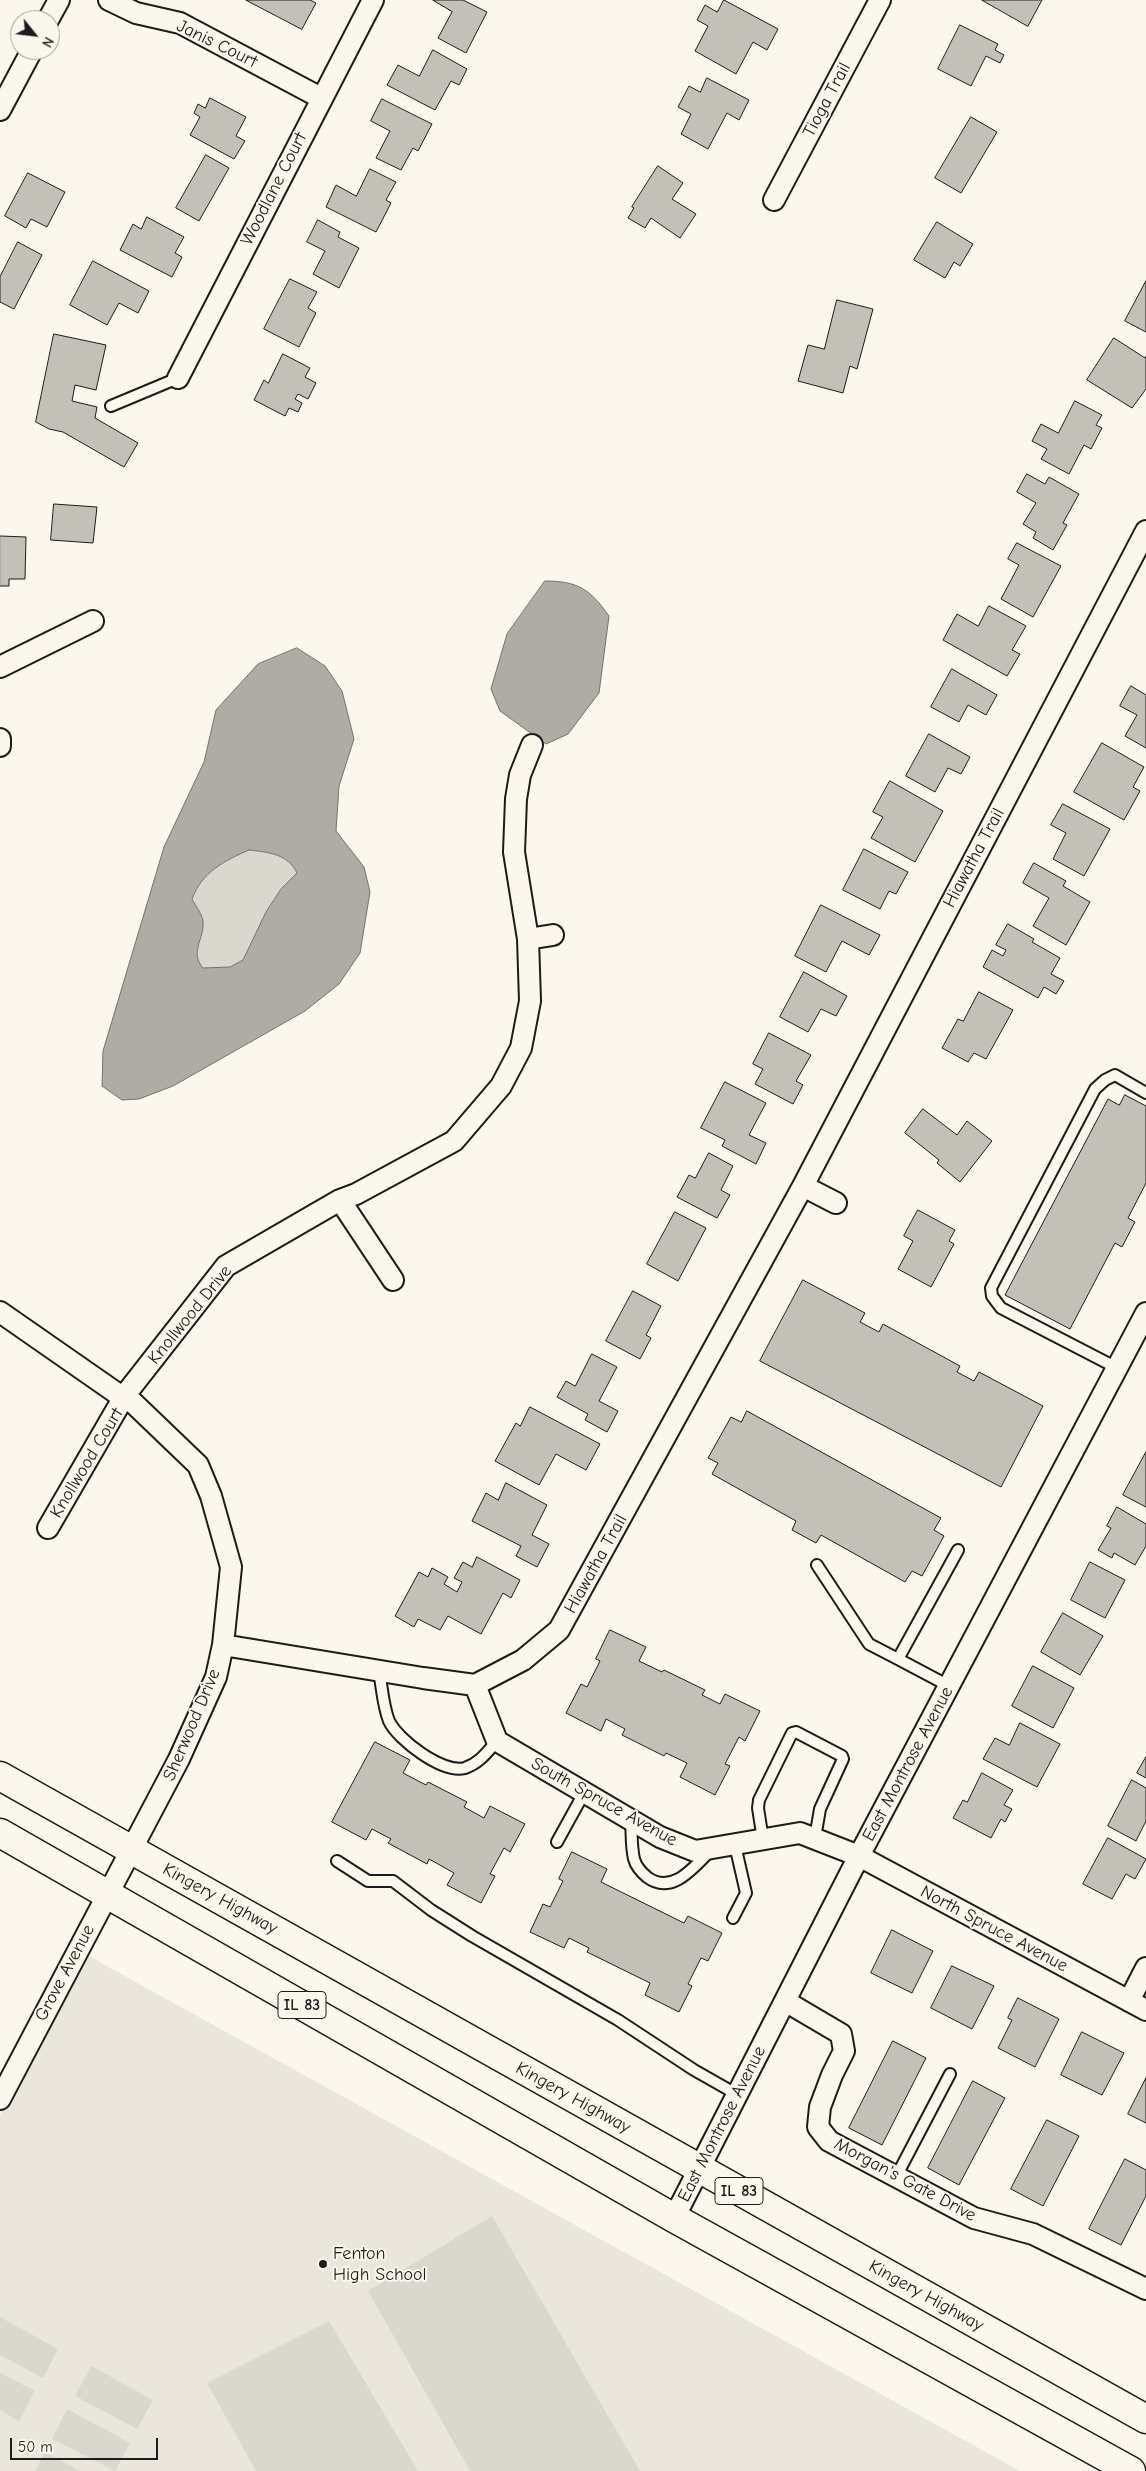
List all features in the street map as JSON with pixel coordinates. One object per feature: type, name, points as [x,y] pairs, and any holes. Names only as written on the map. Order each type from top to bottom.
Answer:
[{"type":"highway","name":"Kingery Highway","points":[[0,1776],[1146,2419]]},
{"type":"highway","name":"IL 83","points":[[0,1833],[674,2218],[1131,2471]]},
{"type":"street","name":"Janis Court","points":[[109,0],[136,13],[180,24],[321,98]]},
{"type":"street","name":"Woodlane Court","points":[[178,378],[372,0]]},
{"type":"street","name":"Tioga Trail","points":[[774,200],[880,0]]},
{"type":"street","points":[[0,110],[27,60]]},
{"type":"street","name":"Hiawatha Trail","points":[[475,1684],[523,1660],[559,1630],[803,1186],[1146,531]]},
{"type":"street","points":[[0,667],[93,621]]},
{"type":"street","points":[[0,739],[0,746]]},
{"type":"street","name":"Knollwood Drive","points":[[125,1397],[226,1266],[340,1200],[356,1194],[454,1141],[500,1086],[521,1048],[530,1001],[528,939],[514,852],[516,799],[520,775],[532,745]]},
{"type":"street","points":[[528,939],[553,935]]},
{"type":"street","points":[[803,1186],[836,1203]]},
{"type":"street","points":[[340,1200],[393,1280]]},
{"type":"street","name":"Sherwood Drive","points":[[0,1312],[125,1397],[198,1465],[211,1496],[231,1567],[223,1645],[216,1677],[179,1759],[133,1850]]},
{"type":"street","name":"East Montrose Avenue","points":[[674,2218],[860,1856],[1146,1313]]},
{"type":"street","name":"Knollwood Court","points":[[48,1528],[125,1397]]},
{"type":"street","points":[[223,1645],[379,1671],[475,1684],[497,1740]]},
{"type":"street","name":"South Spruce Avenue","points":[[497,1740],[660,1837],[695,1851],[735,1846],[800,1832],[860,1856]]},
{"type":"street","name":"Grove Avenue","points":[[0,2099],[107,1894],[133,1850]]},
{"type":"street","name":"North Spruce Avenue","points":[[860,1856],[1138,2005]]},
{"type":"street","points":[[1138,2005],[1146,1968]]},
{"type":"street","name":"Morgan's Gate Drive","points":[[786,2001],[841,2034],[844,2051],[823,2099],[818,2127],[829,2141],[974,2218],[1033,2234],[1146,2289]]},
{"type":"lane","points":[[112,406],[178,378]]},
{"type":"lane","points":[[1117,1368],[1001,1308],[992,1296],[992,1288],[1095,1089],[1105,1080],[1115,1075],[1146,1093]]},
{"type":"lane","points":[[898,1659],[958,1550]]},
{"type":"lane","points":[[817,1565],[869,1644],[949,1686]]},
{"type":"lane","points":[[379,1671],[389,1721],[406,1743],[435,1762],[462,1769],[478,1762],[497,1740]]},
{"type":"lane","points":[[763,1840],[758,1808],[759,1800],[792,1733],[796,1732],[842,1756],[843,1759],[820,1809],[814,1838]]},
{"type":"lane","points":[[557,1842],[584,1793]]},
{"type":"lane","points":[[631,1820],[634,1860],[640,1872],[650,1879],[663,1884],[674,1882],[688,1873],[713,1848]]},
{"type":"lane","points":[[733,1918],[746,1893],[735,1846]]},
{"type":"lane","points":[[337,1861],[368,1881],[393,1881],[431,1910],[472,1936],[618,2020],[694,2070],[738,2095]]},
{"type":"lane","points":[[896,2177],[950,2074]]},
{"type":"shaded area","points":[[545,581],[556,581],[582,588],[596,599],[609,616],[599,693],[568,734],[546,744],[500,711],[491,689],[507,634]]},
{"type":"shaded area","points":[[297,648],[325,666],[342,691],[354,739],[339,786],[336,831],[364,867],[370,892],[360,953],[339,984],[305,1011],[173,1086],[139,1099],[122,1100],[102,1086],[103,1051],[164,847],[204,762],[216,710],[258,664]],"holes":[[[249,850],[277,855],[288,862],[297,873],[281,889],[266,912],[243,960],[230,967],[203,968],[197,956],[203,921],[192,899],[196,890],[215,868]]]},
{"type":"shaded area","points":[[249,850],[277,855],[288,862],[297,873],[281,889],[266,912],[243,960],[230,967],[203,968],[199,962],[197,951],[203,921],[192,899],[208,874],[222,863]]},
{"type":"shaded area","name":"Fenton High School","points":[[85,1954],[1020,2471],[0,2471],[0,2115]]},
{"type":"shaded area","points":[[492,2216],[640,2471],[470,2471],[368,2291]]},
{"type":"shaded area","points":[[0,2317],[58,2349],[43,2378],[0,2355]]},
{"type":"shaded area","points":[[329,2321],[418,2471],[256,2471],[207,2383]]},
{"type":"shaded area","points":[[91,2366],[153,2400],[137,2429],[75,2396]]},
{"type":"shaded area","points":[[0,2373],[35,2391],[19,2421],[0,2410]]},
{"type":"shaded area","points":[[67,2409],[130,2443],[115,2471],[52,2439]]},
{"type":"shaded area","points":[[45,2452],[80,2471],[35,2471]]},
{"type":"building","points":[[246,0],[310,0],[316,3],[302,29]]},
{"type":"building","points":[[433,0],[463,0],[487,12],[466,53],[438,38],[452,12]]},
{"type":"building","points":[[724,0],[778,29],[767,50],[753,42],[736,74],[695,51],[708,26],[697,20],[705,5],[717,12]]},
{"type":"building","points":[[982,0],[1042,0],[1028,26]]},
{"type":"building","points":[[960,25],[998,44],[995,50],[1004,55],[1000,63],[986,56],[971,86],[938,69]]},
{"type":"building","points":[[433,50],[467,69],[459,85],[451,81],[435,110],[387,85],[398,65],[419,76]]},
{"type":"building","points":[[707,78],[749,100],[739,120],[727,113],[708,149],[681,134],[691,114],[678,107],[689,86],[700,92]]},
{"type":"building","points":[[210,98],[246,117],[236,136],[245,141],[234,159],[190,135],[200,117],[194,113],[198,104],[205,108]]},
{"type":"building","points":[[382,99],[432,124],[418,151],[413,148],[401,170],[376,158],[390,131],[371,121]]},
{"type":"building","points":[[971,117],[997,132],[961,193],[935,178]]},
{"type":"building","points":[[206,155],[229,168],[199,221],[176,208]]},
{"type":"building","points":[[658,166],[683,183],[672,199],[696,214],[680,238],[651,218],[645,228],[628,218],[634,208],[632,207]]},
{"type":"building","points":[[370,169],[396,182],[386,200],[391,203],[376,232],[326,207],[336,185],[356,196]]},
{"type":"building","points":[[28,173],[65,192],[47,227],[31,219],[26,228],[5,216]]},
{"type":"building","points":[[147,217],[184,237],[175,253],[182,257],[172,277],[120,250],[133,224],[141,229]]},
{"type":"building","points":[[318,220],[340,232],[338,237],[359,248],[339,288],[313,274],[325,251],[307,242]]},
{"type":"building","points":[[937,222],[973,244],[960,266],[954,262],[945,278],[914,260]]},
{"type":"building","points":[[18,242],[42,255],[14,309],[0,302],[0,277]]},
{"type":"building","points":[[93,261],[149,291],[138,313],[119,303],[107,325],[70,305]]},
{"type":"building","points":[[290,279],[317,292],[308,308],[316,313],[299,347],[264,329]]},
{"type":"building","points":[[1146,281],[1146,332],[1125,321]]},
{"type":"building","points":[[837,300],[873,309],[857,369],[850,366],[843,393],[798,381],[808,345],[824,349]]},
{"type":"building","points":[[54,334],[106,345],[96,390],[75,385],[72,401],[97,407],[95,418],[138,443],[124,467],[63,432],[49,429],[36,422]]},
{"type":"building","points":[[1114,338],[1145,358],[1146,356],[1146,389],[1132,408],[1087,380]]},
{"type":"building","points":[[283,354],[310,368],[305,377],[316,383],[308,399],[298,394],[295,399],[302,403],[298,412],[289,408],[285,416],[254,400],[264,380],[268,383]]},
{"type":"building","points":[[1075,401],[1102,415],[1096,425],[1102,428],[1091,449],[1084,445],[1069,474],[1041,459],[1047,449],[1032,441],[1041,424],[1058,433]]},
{"type":"building","points":[[1027,474],[1045,484],[1049,477],[1079,494],[1063,523],[1067,525],[1053,550],[1033,538],[1036,532],[1023,524],[1036,503],[1017,492]]},
{"type":"building","points":[[54,504],[97,507],[93,543],[51,540]]},
{"type":"building","points":[[0,536],[26,537],[25,579],[9,579],[9,586],[0,586]]},
{"type":"building","points":[[1017,543],[1061,566],[1033,617],[1001,599],[1019,565],[1008,559]]},
{"type":"building","points":[[989,606],[1026,626],[1012,650],[1020,654],[1007,676],[943,640],[957,614],[978,626]]},
{"type":"building","points":[[952,669],[997,695],[986,715],[968,705],[959,722],[931,707]]},
{"type":"building","points":[[1131,686],[1146,695],[1146,748],[1125,736],[1137,715],[1120,706]]},
{"type":"building","points":[[929,734],[970,757],[961,774],[948,768],[935,792],[906,776]]},
{"type":"building","points":[[1102,743],[1144,767],[1133,787],[1140,791],[1124,820],[1074,792]]},
{"type":"building","points":[[890,781],[943,811],[915,862],[871,838],[883,817],[873,812]]},
{"type":"building","points":[[1063,804],[1110,829],[1084,876],[1053,859],[1066,833],[1051,825]]},
{"type":"building","points":[[864,849],[908,872],[896,894],[889,891],[880,909],[843,890]]},
{"type":"building","points":[[1034,863],[1066,881],[1063,886],[1090,902],[1066,945],[1033,926],[1049,898],[1023,883]]},
{"type":"building","points":[[821,905],[880,935],[869,955],[842,941],[826,972],[795,956]]},
{"type":"building","points":[[1008,924],[1034,939],[1032,942],[1060,958],[1051,974],[1064,981],[1056,994],[1044,987],[1038,998],[983,967],[992,950],[1003,956],[1006,950],[996,945]]},
{"type":"building","points":[[804,972],[847,996],[836,1016],[821,1009],[808,1032],[780,1017]]},
{"type":"building","points":[[979,992],[1013,1010],[986,1059],[974,1053],[968,1062],[942,1048],[958,1019],[963,1021]]},
{"type":"building","points":[[769,1033],[811,1055],[796,1081],[803,1085],[793,1104],[755,1084],[763,1069],[753,1064]]},
{"type":"building","points":[[725,1082],[766,1103],[749,1135],[766,1143],[756,1164],[722,1146],[725,1140],[701,1128]]},
{"type":"building","points":[[1125,1095],[1146,1106],[1146,1183],[1128,1218],[1135,1222],[1122,1247],[1115,1243],[1070,1329],[1005,1295],[1108,1099],[1119,1105]]},
{"type":"building","points":[[923,1109],[957,1135],[967,1121],[992,1141],[960,1182],[937,1163],[939,1160],[905,1133]]},
{"type":"building","points":[[709,1153],[733,1166],[721,1190],[730,1195],[717,1218],[677,1197],[689,1175],[695,1178]]},
{"type":"building","points":[[918,1210],[955,1230],[949,1241],[954,1244],[931,1287],[898,1269],[913,1241],[904,1236]]},
{"type":"building","points":[[675,1212],[706,1228],[678,1281],[647,1264]]},
{"type":"building","points":[[803,1280],[865,1313],[860,1322],[879,1332],[883,1324],[960,1366],[957,1372],[974,1381],[979,1372],[1043,1406],[1001,1487],[760,1361]]},
{"type":"building","points":[[633,1291],[661,1306],[646,1335],[651,1338],[640,1359],[606,1341]]},
{"type":"building","points":[[592,1354],[617,1367],[599,1401],[618,1411],[607,1432],[585,1420],[588,1414],[557,1397],[566,1381],[575,1386]]},
{"type":"building","points":[[530,1407],[600,1444],[586,1470],[556,1454],[539,1485],[495,1461],[516,1423],[520,1426]]},
{"type":"building","points":[[747,1411],[941,1518],[934,1530],[944,1536],[922,1576],[912,1571],[905,1582],[821,1535],[816,1543],[792,1530],[796,1521],[712,1474],[718,1463],[708,1458],[731,1417],[741,1422]]},
{"type":"building","points":[[1146,1452],[1146,1507],[1123,1495]]},
{"type":"building","points":[[506,1483],[547,1505],[532,1535],[549,1544],[537,1567],[516,1556],[521,1546],[472,1521],[486,1493],[498,1500]]},
{"type":"building","points":[[1117,1507],[1146,1524],[1146,1546],[1135,1565],[1114,1553],[1112,1558],[1098,1550],[1111,1528],[1107,1526]]},
{"type":"building","points":[[477,1557],[520,1580],[511,1598],[503,1593],[481,1634],[448,1616],[440,1630],[418,1619],[414,1627],[395,1616],[419,1572],[428,1577],[432,1568],[448,1577],[444,1584],[457,1592],[462,1582],[454,1578],[463,1562],[472,1567]]},
{"type":"building","points":[[1090,1562],[1125,1580],[1105,1618],[1071,1600]]},
{"type":"building","points":[[1063,1613],[1103,1636],[1080,1675],[1041,1652]]},
{"type":"building","points":[[610,1630],[646,1647],[639,1661],[662,1672],[664,1670],[705,1690],[702,1695],[720,1704],[725,1694],[760,1711],[745,1741],[739,1737],[725,1764],[730,1766],[715,1795],[680,1777],[687,1763],[666,1753],[664,1756],[622,1735],[625,1729],[606,1719],[601,1731],[566,1713],[581,1684],[587,1687],[600,1661],[596,1659]]},
{"type":"building","points":[[1033,1666],[1074,1688],[1053,1728],[1012,1706]]},
{"type":"building","points":[[1020,1723],[1060,1744],[1037,1787],[983,1759],[995,1738],[1009,1745]]},
{"type":"building","points":[[375,1742],[410,1760],[403,1773],[426,1785],[428,1782],[467,1802],[464,1807],[484,1818],[490,1806],[525,1824],[510,1852],[504,1848],[490,1874],[495,1876],[481,1903],[447,1885],[454,1873],[429,1859],[427,1864],[388,1843],[391,1839],[372,1829],[366,1840],[332,1822]]},
{"type":"building","points":[[1146,1757],[1146,1778],[1137,1773]]},
{"type":"building","points":[[982,1773],[1013,1790],[1004,1805],[1012,1809],[1005,1822],[1001,1819],[991,1838],[953,1818],[963,1800],[967,1802]]},
{"type":"building","points":[[1132,1780],[1146,1788],[1146,1821],[1136,1841],[1108,1826]]},
{"type":"building","points":[[1108,1838],[1146,1859],[1135,1879],[1126,1874],[1112,1899],[1083,1884]]},
{"type":"building","points":[[572,1852],[607,1869],[601,1882],[684,1923],[688,1916],[722,1933],[708,1961],[701,1958],[688,1984],[692,1986],[679,2012],[645,1995],[650,1983],[587,1952],[589,1948],[569,1938],[564,1948],[530,1932],[543,1904],[550,1907],[563,1881],[559,1879]]},
{"type":"building","points":[[892,1930],[933,1951],[912,1993],[871,1973]]},
{"type":"building","points":[[952,1966],[994,1986],[972,2029],[931,2008]]},
{"type":"building","points":[[1018,1998],[1059,2019],[1035,2067],[998,2048],[1012,2020],[1008,2018]]},
{"type":"building","points":[[1082,2032],[1124,2053],[1102,2095],[1061,2075]]},
{"type":"building","points":[[893,2041],[926,2058],[882,2145],[849,2128]]},
{"type":"building","points":[[1146,2078],[1146,2123],[1128,2114]]},
{"type":"building","points":[[973,2081],[1005,2098],[959,2185],[928,2168]]},
{"type":"building","points":[[1047,2120],[1079,2136],[1043,2206],[1011,2189]]},
{"type":"building","points":[[1125,2159],[1146,2170],[1146,2196],[1121,2245],[1089,2229]]},
{"type":"place","name":"Fenton High School","points":[[323,2264]]}]
